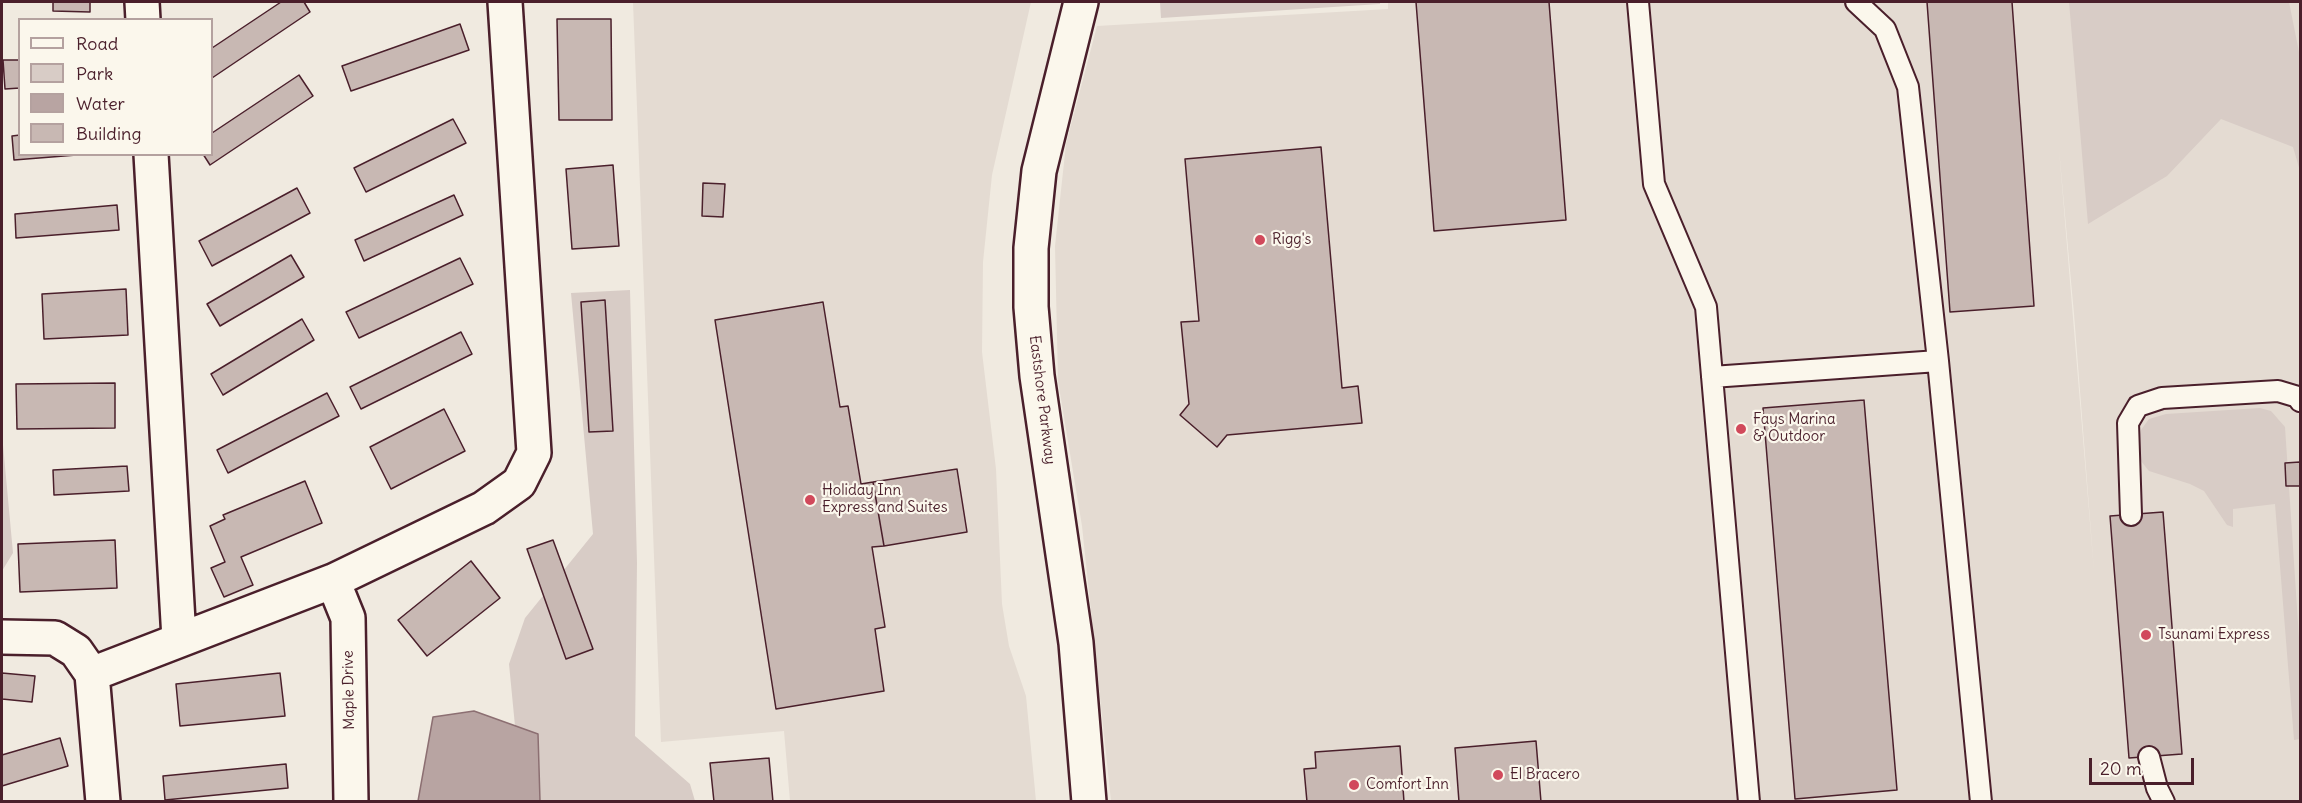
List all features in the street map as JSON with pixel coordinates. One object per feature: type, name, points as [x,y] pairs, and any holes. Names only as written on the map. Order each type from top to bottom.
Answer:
[{"type":"street","points":[[142,2],[143,18]]},
{"type":"street","points":[[92,674],[333,581],[484,508],[519,483],[534,453],[506,2]]},
{"type":"street","name":"Eastshore Parkway","points":[[1081,2],[1039,171],[1031,248],[1031,307],[1037,375],[1076,643],[1089,801]]},
{"type":"street","points":[[151,156],[179,639]]},
{"type":"street","name":"Maple Drive","points":[[333,581],[348,618],[351,801]]},
{"type":"street","points":[[2,637],[55,638],[76,651],[92,674],[103,801]]},
{"type":"lane","points":[[1638,2],[1654,184],[1706,307],[1749,801]]},
{"type":"lane","points":[[1856,2],[1885,29],[1908,87],[1938,361],[1980,801]]},
{"type":"lane","points":[[1712,377],[1938,361]]},
{"type":"lane","points":[[2131,515],[2128,423],[2138,406],[2162,398],[2278,391],[2301,400]]},
{"type":"lane","points":[[2149,757],[2157,788],[2164,801]]},
{"type":"shaded area","points":[[633,2],[1031,2],[992,175],[983,262],[982,352],[996,469],[1002,604],[1009,646],[1026,696],[1036,801],[790,801],[784,731],[661,742]]},
{"type":"shaded area","points":[[1388,2],[2300,2],[2300,801],[1111,801],[1082,526],[1058,381],[1055,246],[1066,144],[1097,26],[1388,9]],"holes":[[[2059,149],[2074,314],[2094,571]]]},
{"type":"green space","points":[[1160,2],[1380,2],[1380,4],[1161,18]]},
{"type":"green space","points":[[2069,2],[2289,2],[2300,57],[2300,171],[2293,147],[2221,119],[2167,176],[2088,224]]},
{"type":"green space","points":[[630,290],[637,563],[635,736],[690,784],[695,801],[540,801],[538,734],[515,726],[509,664],[525,618],[593,534],[571,293]]},
{"type":"green space","points":[[2260,408],[2271,411],[2285,427],[2300,653],[2300,739],[2294,740],[2275,504],[2233,509],[2233,527],[2227,525],[2204,491],[2149,471],[2141,461],[2137,444],[2141,430],[2149,419],[2166,414]]},
{"type":"green space","points":[[2,434],[13,553],[2,571]]},
{"type":"water","points":[[474,711],[538,734],[540,801],[418,801],[433,717]]},
{"type":"building","points":[[53,2],[90,2],[90,12],[53,11]]},
{"type":"building","points":[[281,2],[304,2],[310,12],[213,77],[213,47]]},
{"type":"building","points":[[1416,2],[1549,2],[1566,220],[1434,231]]},
{"type":"building","points":[[1927,2],[2012,2],[2034,306],[1950,312]]},
{"type":"building","points":[[557,19],[611,19],[612,120],[559,120]]},
{"type":"building","points":[[460,24],[469,50],[351,91],[342,66]]},
{"type":"building","points":[[3,60],[18,60],[18,88],[5,89]]},
{"type":"building","points":[[299,75],[313,96],[210,165],[204,156],[213,156],[213,132]]},
{"type":"building","points":[[453,119],[466,143],[366,192],[354,168]]},
{"type":"building","points":[[18,135],[18,156],[64,156],[14,160],[12,136]]},
{"type":"building","name":"Rigg's","points":[[1321,147],[1342,388],[1358,386],[1362,423],[1227,435],[1217,447],[1180,415],[1189,404],[1181,322],[1199,321],[1185,159]]},
{"type":"building","points":[[613,165],[619,246],[572,249],[566,169]]},
{"type":"building","points":[[703,183],[725,184],[723,217],[702,216]]},
{"type":"building","points":[[297,188],[310,213],[212,266],[199,241]]},
{"type":"building","points":[[454,195],[463,215],[364,261],[355,240]]},
{"type":"building","points":[[117,205],[119,230],[16,238],[15,214]]},
{"type":"building","points":[[291,255],[304,277],[220,326],[207,304]]},
{"type":"building","points":[[460,258],[473,284],[359,338],[346,312]]},
{"type":"building","points":[[126,289],[128,335],[44,339],[42,294]]},
{"type":"building","points":[[605,300],[613,431],[589,432],[581,302]]},
{"type":"building","name":"Holiday Inn Express and Suites","points":[[823,302],[840,407],[848,406],[861,484],[873,482],[884,546],[872,547],[885,627],[875,629],[884,691],[776,709],[715,320]]},
{"type":"building","points":[[302,319],[314,340],[223,395],[211,374]]},
{"type":"building","points":[[461,332],[472,354],[361,409],[350,387]]},
{"type":"building","points":[[115,383],[115,428],[17,429],[16,384]]},
{"type":"building","points":[[327,393],[339,416],[228,473],[217,450]]},
{"type":"building","points":[[1864,400],[1897,790],[1795,799],[1763,408]]},
{"type":"building","points":[[444,409],[465,451],[391,489],[370,447]]},
{"type":"building","points":[[2300,462],[2300,486],[2286,486],[2285,463]]},
{"type":"building","points":[[127,466],[129,491],[54,495],[53,470]]},
{"type":"building","points":[[957,469],[967,532],[884,546],[873,482]]},
{"type":"building","points":[[305,481],[322,523],[241,557],[253,585],[224,597],[211,568],[225,562],[210,526],[225,519],[223,515]]},
{"type":"building","name":"Tsunami Express","points":[[2163,512],[2182,754],[2129,758],[2110,516]]},
{"type":"building","points":[[115,540],[117,588],[20,592],[18,544]]},
{"type":"building","points":[[553,540],[593,649],[566,659],[527,549]]},
{"type":"building","points":[[471,561],[500,598],[427,656],[398,620]]},
{"type":"building","points":[[2,673],[35,676],[32,702],[2,699]]},
{"type":"building","points":[[280,673],[285,716],[180,726],[176,684]]},
{"type":"building","points":[[60,738],[68,766],[2,786],[2,755]]},
{"type":"building","name":"El Bracero","points":[[1536,741],[1541,802],[1459,802],[1455,748]]},
{"type":"building","name":"Comfort Inn","points":[[1400,746],[1404,802],[1307,802],[1304,769],[1316,768],[1315,752]]},
{"type":"building","points":[[769,758],[773,802],[714,802],[710,763]]},
{"type":"building","points":[[286,764],[288,788],[165,800],[163,776]]},
{"type":"place","name":"Rigg's","points":[[1260,240]]},
{"type":"place","name":"Fays Marina & Outdoor","points":[[1741,429]]},
{"type":"place","name":"Holiday Inn Express and Suites","points":[[810,500]]},
{"type":"place","name":"Tsunami Express","points":[[2146,635]]},
{"type":"place","name":"El Bracero","points":[[1498,775]]},
{"type":"place","name":"Comfort Inn","points":[[1354,785]]}]
